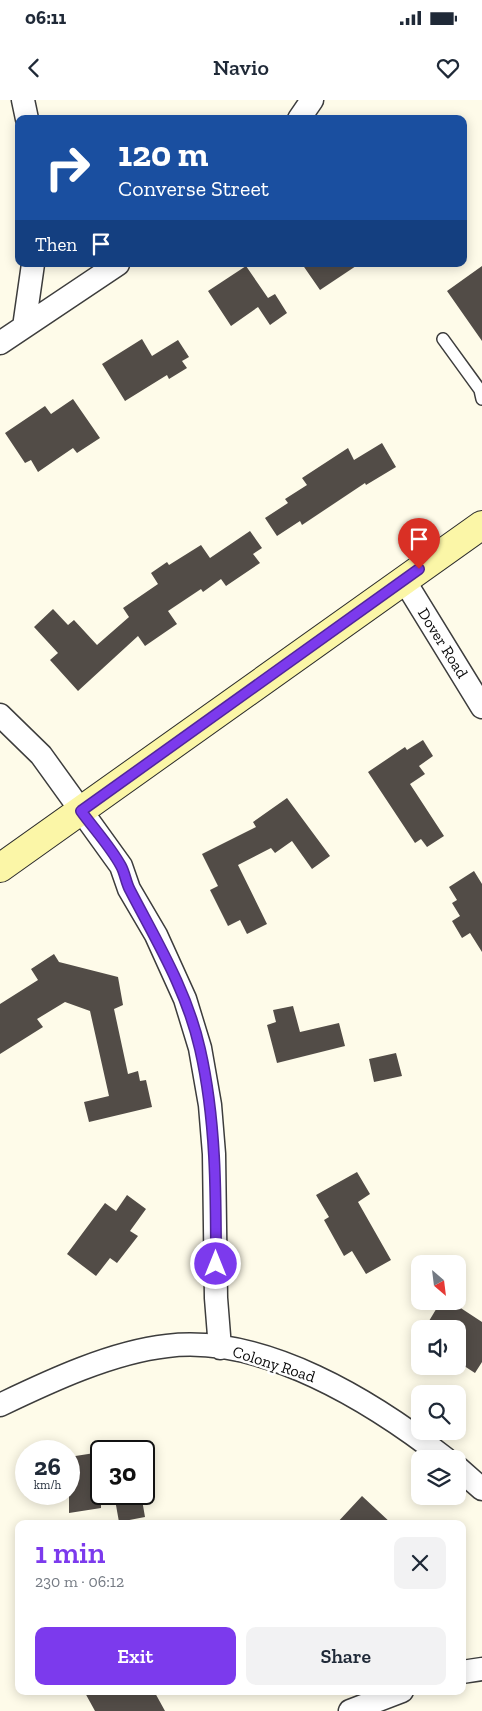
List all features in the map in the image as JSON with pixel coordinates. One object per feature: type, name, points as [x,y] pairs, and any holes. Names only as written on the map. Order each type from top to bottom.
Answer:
[{"type":"main road","points":[[0,868],[482,525]]},
{"type":"street","points":[[23,100],[26,115]]},
{"type":"street","points":[[302,115],[312,100]]},
{"type":"street","points":[[24,327],[33,267]]},
{"type":"street","points":[[0,343],[108,267]]},
{"type":"street","name":"Dover Road","points":[[404,580],[482,707]]},
{"type":"street","points":[[0,714],[41,756],[121,866],[129,889],[156,935],[185,1000],[200,1048],[210,1104],[214,1154],[216,1298],[220,1348]]},
{"type":"street","name":"Colony Road","points":[[0,1405],[52,1380],[148,1349],[194,1345],[246,1352],[288,1365],[323,1380],[382,1412],[434,1450]]},
{"type":"street","points":[[466,1475],[482,1489]]},
{"type":"street","points":[[466,1671],[482,1669]]},
{"type":"street","points":[[350,1711],[392,1695]]},
{"type":"lane","points":[[443,339],[480,390],[482,399]]},
{"type":"building","points":[[482,266],[482,341],[447,291]]},
{"type":"building","points":[[247,267],[268,298],[275,294],[287,313],[270,325],[258,307],[231,326],[208,291]]},
{"type":"building","points":[[304,267],[354,267],[320,290]]},
{"type":"building","points":[[142,339],[152,356],[178,340],[189,357],[182,361],[187,368],[169,379],[167,375],[125,401],[102,364]]},
{"type":"building","points":[[73,399],[100,438],[77,453],[73,448],[38,472],[31,460],[25,463],[5,433],[45,406],[51,414]]},
{"type":"building","points":[[382,443],[396,467],[366,485],[365,483],[302,525],[300,521],[277,536],[265,518],[288,503],[285,499],[307,485],[302,478],[348,448],[354,460]]},
{"type":"building","points":[[250,531],[262,548],[253,554],[260,563],[226,586],[221,579],[203,592],[201,589],[168,611],[177,624],[145,646],[138,636],[78,691],[50,660],[58,653],[34,627],[53,609],[68,625],[74,620],[97,645],[129,617],[123,608],[158,584],[151,573],[167,562],[169,565],[201,545],[210,558]]},
{"type":"building","points":[[423,740],[433,756],[419,766],[425,774],[410,784],[444,836],[427,847],[421,839],[415,843],[368,772],[405,747],[407,750]]},
{"type":"building","points":[[287,798],[330,856],[312,869],[292,841],[275,853],[271,848],[238,865],[267,924],[247,934],[240,920],[228,926],[210,890],[218,886],[202,854],[256,827],[253,822]]},
{"type":"building","points":[[474,871],[482,884],[482,952],[470,933],[462,938],[452,921],[460,916],[452,903],[457,900],[449,887]]},
{"type":"building","points":[[54,954],[59,962],[118,977],[123,1005],[114,1009],[128,1074],[138,1071],[140,1081],[146,1080],[152,1107],[89,1122],[84,1102],[109,1096],[90,1011],[65,1002],[37,1019],[43,1027],[0,1054],[0,1004],[38,980],[31,969]]},
{"type":"building","points":[[293,1006],[300,1032],[339,1023],[345,1046],[277,1063],[267,1025],[276,1022],[273,1010]]},
{"type":"building","points":[[396,1053],[402,1076],[374,1082],[369,1059]]},
{"type":"building","points":[[357,1172],[370,1194],[358,1202],[391,1260],[366,1274],[352,1251],[344,1256],[324,1220],[329,1217],[316,1195]]},
{"type":"building","points":[[127,1195],[146,1209],[130,1231],[138,1236],[117,1263],[110,1258],[96,1276],[67,1254],[105,1203],[116,1211]]},
{"type":"building","points":[[436,1310],[464,1310],[482,1322],[482,1362],[475,1373],[466,1367],[466,1320],[430,1320]]},
{"type":"building","points":[[90,1454],[90,1505],[101,1505],[101,1508],[69,1513],[69,1505],[80,1505],[80,1455]]},
{"type":"building","points":[[362,1496],[388,1520],[340,1520]]},
{"type":"building","points":[[116,1505],[143,1505],[145,1517],[119,1520]]},
{"type":"building","points":[[86,1695],[156,1695],[165,1711],[95,1711]]},
{"type":"route","points":[[216,1264],[214,1154],[210,1104],[200,1048],[185,1000],[156,935],[129,889],[121,866],[81,811],[419,569]]}]
